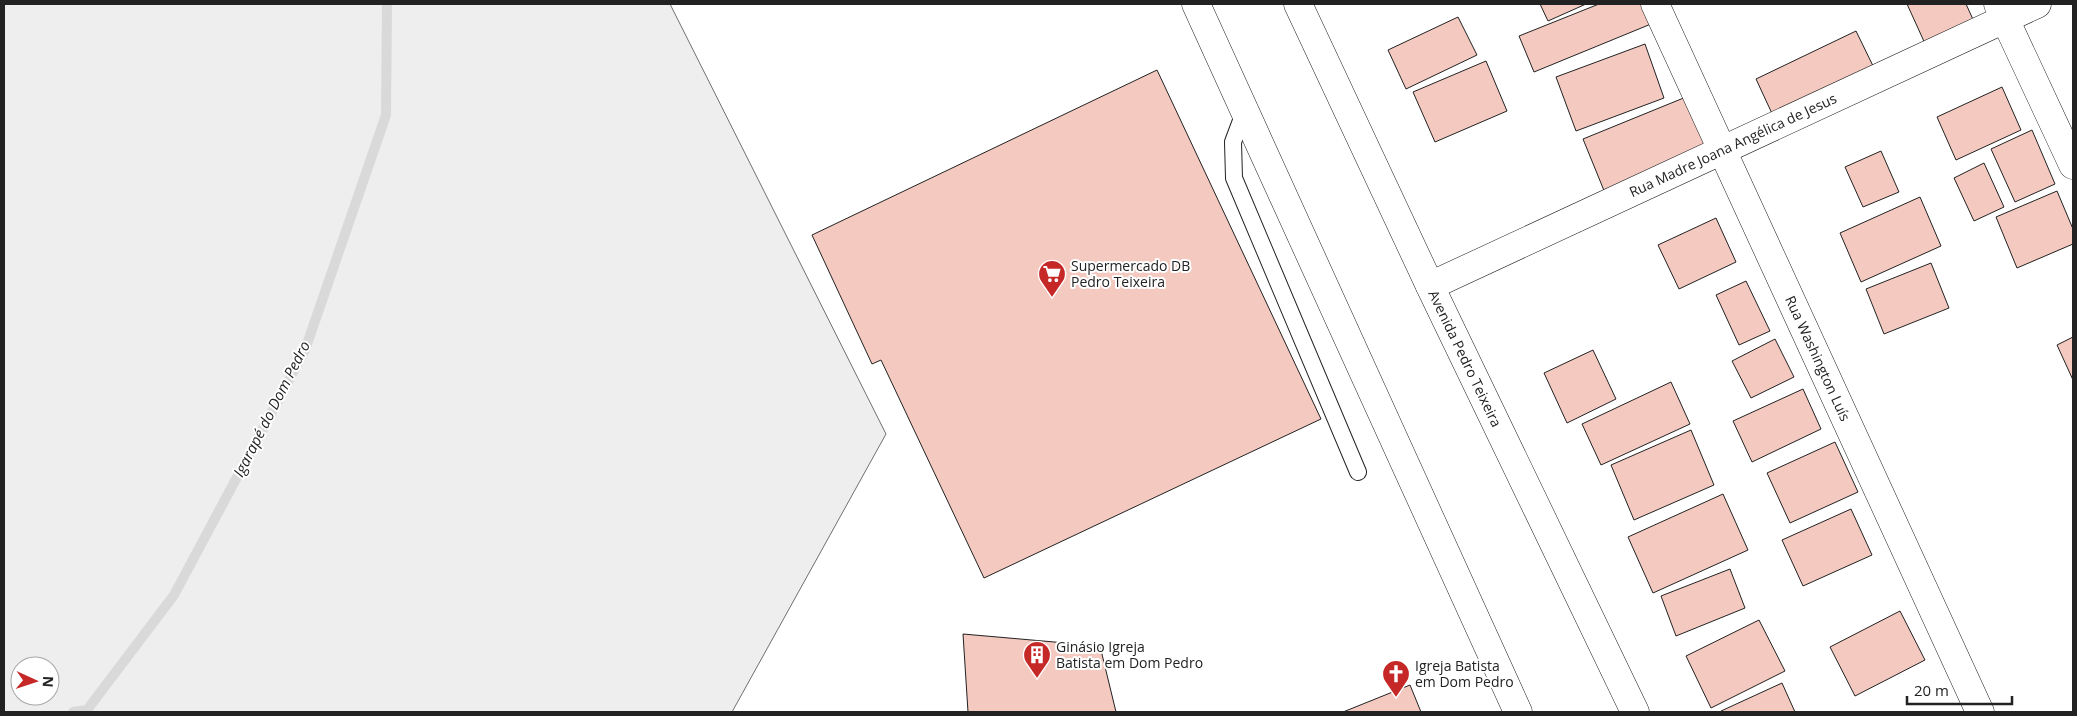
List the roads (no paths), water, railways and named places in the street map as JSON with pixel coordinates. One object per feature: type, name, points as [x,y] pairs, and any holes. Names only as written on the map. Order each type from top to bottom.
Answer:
[{"type":"street","points":[[1196,4],[1518,712]]},
{"type":"street","name":"Avenida Pedro Teixeira","points":[[1298,4],[1430,286],[1635,712]]},
{"type":"street","name":"Rua Washington Luís","points":[[1655,4],[1980,712]]},
{"type":"street","name":"Rua Madre Joana Angélica de Jesus","points":[[1430,286],[1723,150],[2002,11],[2037,4]]},
{"type":"street","points":[[2002,11],[2073,165]]},
{"type":"lane","points":[[1245,110],[1233,142],[1234,178],[1358,472]]},
{"type":"waterway","name":"Igarapé do Dom Pedro","points":[[73,712],[87,710],[174,595],[305,350],[386,115],[387,4]]},
{"type":"place","name":"Supermercado DB Pedro Teixeira","points":[[1052,298]]},
{"type":"place","name":"Ginásio Igreja Batista em Dom Pedro","points":[[1037,679]]},
{"type":"place","name":"Igreja Batista em Dom Pedro","points":[[1396,698]]}]
